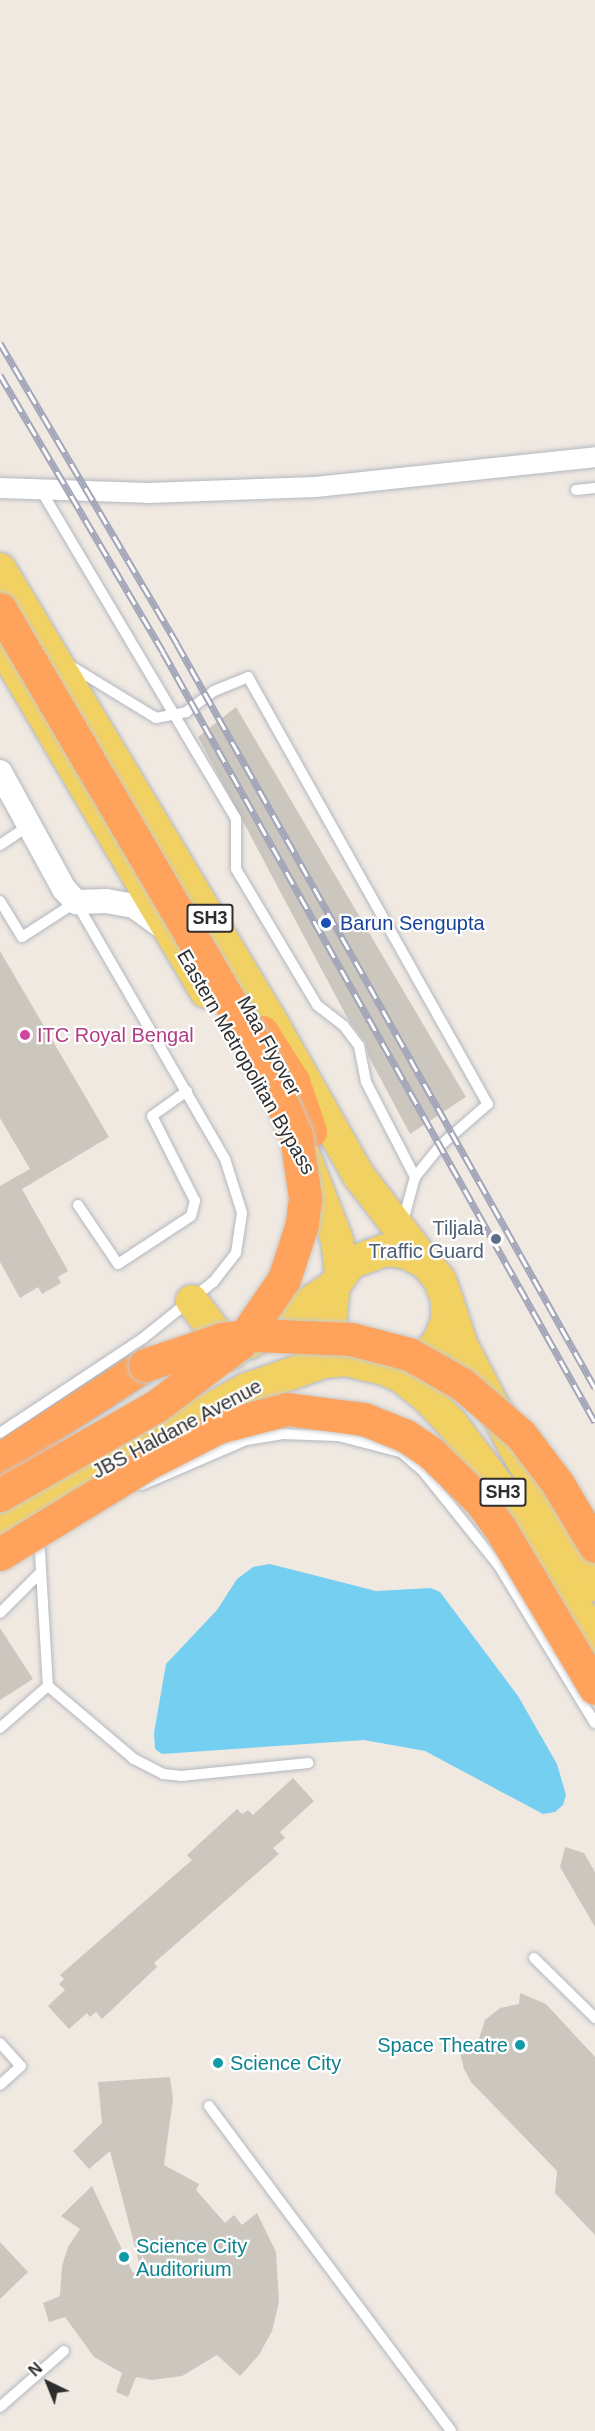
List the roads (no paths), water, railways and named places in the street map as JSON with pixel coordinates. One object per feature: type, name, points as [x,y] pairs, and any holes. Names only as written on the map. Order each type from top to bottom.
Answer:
[{"type":"highway","name":"Maa Flyover","points":[[0,589],[292,1081],[310,1131],[318,1209],[304,1277],[290,1306],[276,1330],[242,1366],[162,1421],[0,1517]]},
{"type":"highway","name":"Maa Flyover","points":[[0,609],[261,1055],[296,1136],[304,1198],[302,1224],[284,1279],[240,1343],[156,1406],[0,1495]]},
{"type":"highway","points":[[0,1459],[123,1378],[182,1350],[247,1335],[290,1334],[351,1339],[409,1354],[481,1398],[521,1435],[542,1461],[587,1544]]},
{"type":"highway","points":[[0,1554],[150,1462],[233,1421],[287,1410],[364,1419],[392,1429],[430,1453],[481,1502],[500,1528],[595,1688]]},
{"type":"main road","name":"SH3","points":[[0,569],[270,1019],[342,1149],[400,1231],[440,1280],[462,1346],[515,1448],[587,1544],[595,1585]]},
{"type":"main road","name":"Eastern Metropolitan Bypass","points":[[0,642],[168,930],[303,1155],[337,1240],[337,1280]]},
{"type":"main road","points":[[337,1280],[365,1255],[386,1250],[407,1253],[426,1263]]},
{"type":"main road","name":"SH3","points":[[337,1280],[329,1304],[330,1323],[350,1355],[402,1377],[429,1398],[452,1424],[520,1516],[595,1638]]},
{"type":"main road","name":"JBS Haldane Avenue","points":[[0,1483],[95,1426],[231,1353],[337,1280]]},
{"type":"main road","points":[[375,1367],[406,1367],[424,1357],[439,1341],[447,1321],[447,1300]]},
{"type":"main road","points":[[192,1301],[231,1353]]},
{"type":"main road","name":"JBS Haldane Avenue","points":[[0,1533],[36,1508],[210,1407],[274,1377],[324,1362],[346,1360],[375,1367]]},
{"type":"street","points":[[0,488],[39,487],[147,494],[316,487],[595,457]]},
{"type":"street","points":[[0,772],[64,889],[76,902],[106,901],[134,906],[168,930]]},
{"type":"lane","points":[[39,487],[236,819],[236,869],[317,1005],[344,1026],[359,1046],[366,1082],[415,1177]]},
{"type":"lane","points":[[576,490],[595,488]]},
{"type":"lane","points":[[52,656],[156,718],[186,712],[214,691],[248,677],[488,1104],[441,1145],[415,1177],[400,1231]]},
{"type":"lane","points":[[0,845],[28,826]]},
{"type":"lane","points":[[0,902],[22,937],[76,902],[188,1091],[225,1159],[242,1214],[236,1253],[225,1270],[192,1301],[142,1339],[0,1434]]},
{"type":"lane","points":[[78,1205],[118,1264],[191,1216],[195,1201],[152,1116],[188,1091]]},
{"type":"lane","points":[[0,1563],[128,1491],[246,1440],[282,1434],[338,1436],[377,1443],[401,1452],[423,1471],[499,1566],[595,1723]]},
{"type":"lane","points":[[36,1508],[48,1686],[134,1759],[163,1774],[181,1776],[308,1763]]},
{"type":"lane","points":[[0,1613],[41,1572]]},
{"type":"lane","points":[[535,1624],[595,1661]]},
{"type":"lane","points":[[0,1728],[48,1686]]},
{"type":"lane","points":[[534,1958],[595,2018]]},
{"type":"lane","points":[[0,2043],[21,2067],[0,2085]]},
{"type":"lane","points":[[208,2106],[451,2431]]},
{"type":"lane","points":[[0,2408],[64,2351]]},
{"type":"water","points":[[270,1564],[376,1591],[431,1588],[440,1592],[518,1696],[557,1764],[566,1795],[563,1805],[555,1812],[543,1814],[425,1751],[364,1740],[162,1754],[155,1749],[154,1733],[166,1664],[217,1610],[237,1579],[253,1567]]},
{"type":"railway","points":[[0,343],[177,644],[595,1388]]},
{"type":"railway","points":[[0,375],[163,652],[595,1422]]},
{"type":"place","name":"Barun Sengupta","points":[[326,923]]},
{"type":"place","name":"ITC Royal Bengal","points":[[25,1035]]},
{"type":"place","name":"Tiljala Traffic Guard","points":[[496,1239]]},
{"type":"place","name":"Space Theatre","points":[[520,2045]]},
{"type":"place","name":"Science City","points":[[218,2063]]},
{"type":"place","name":"Science City Auditorium","points":[[124,2257]]}]
